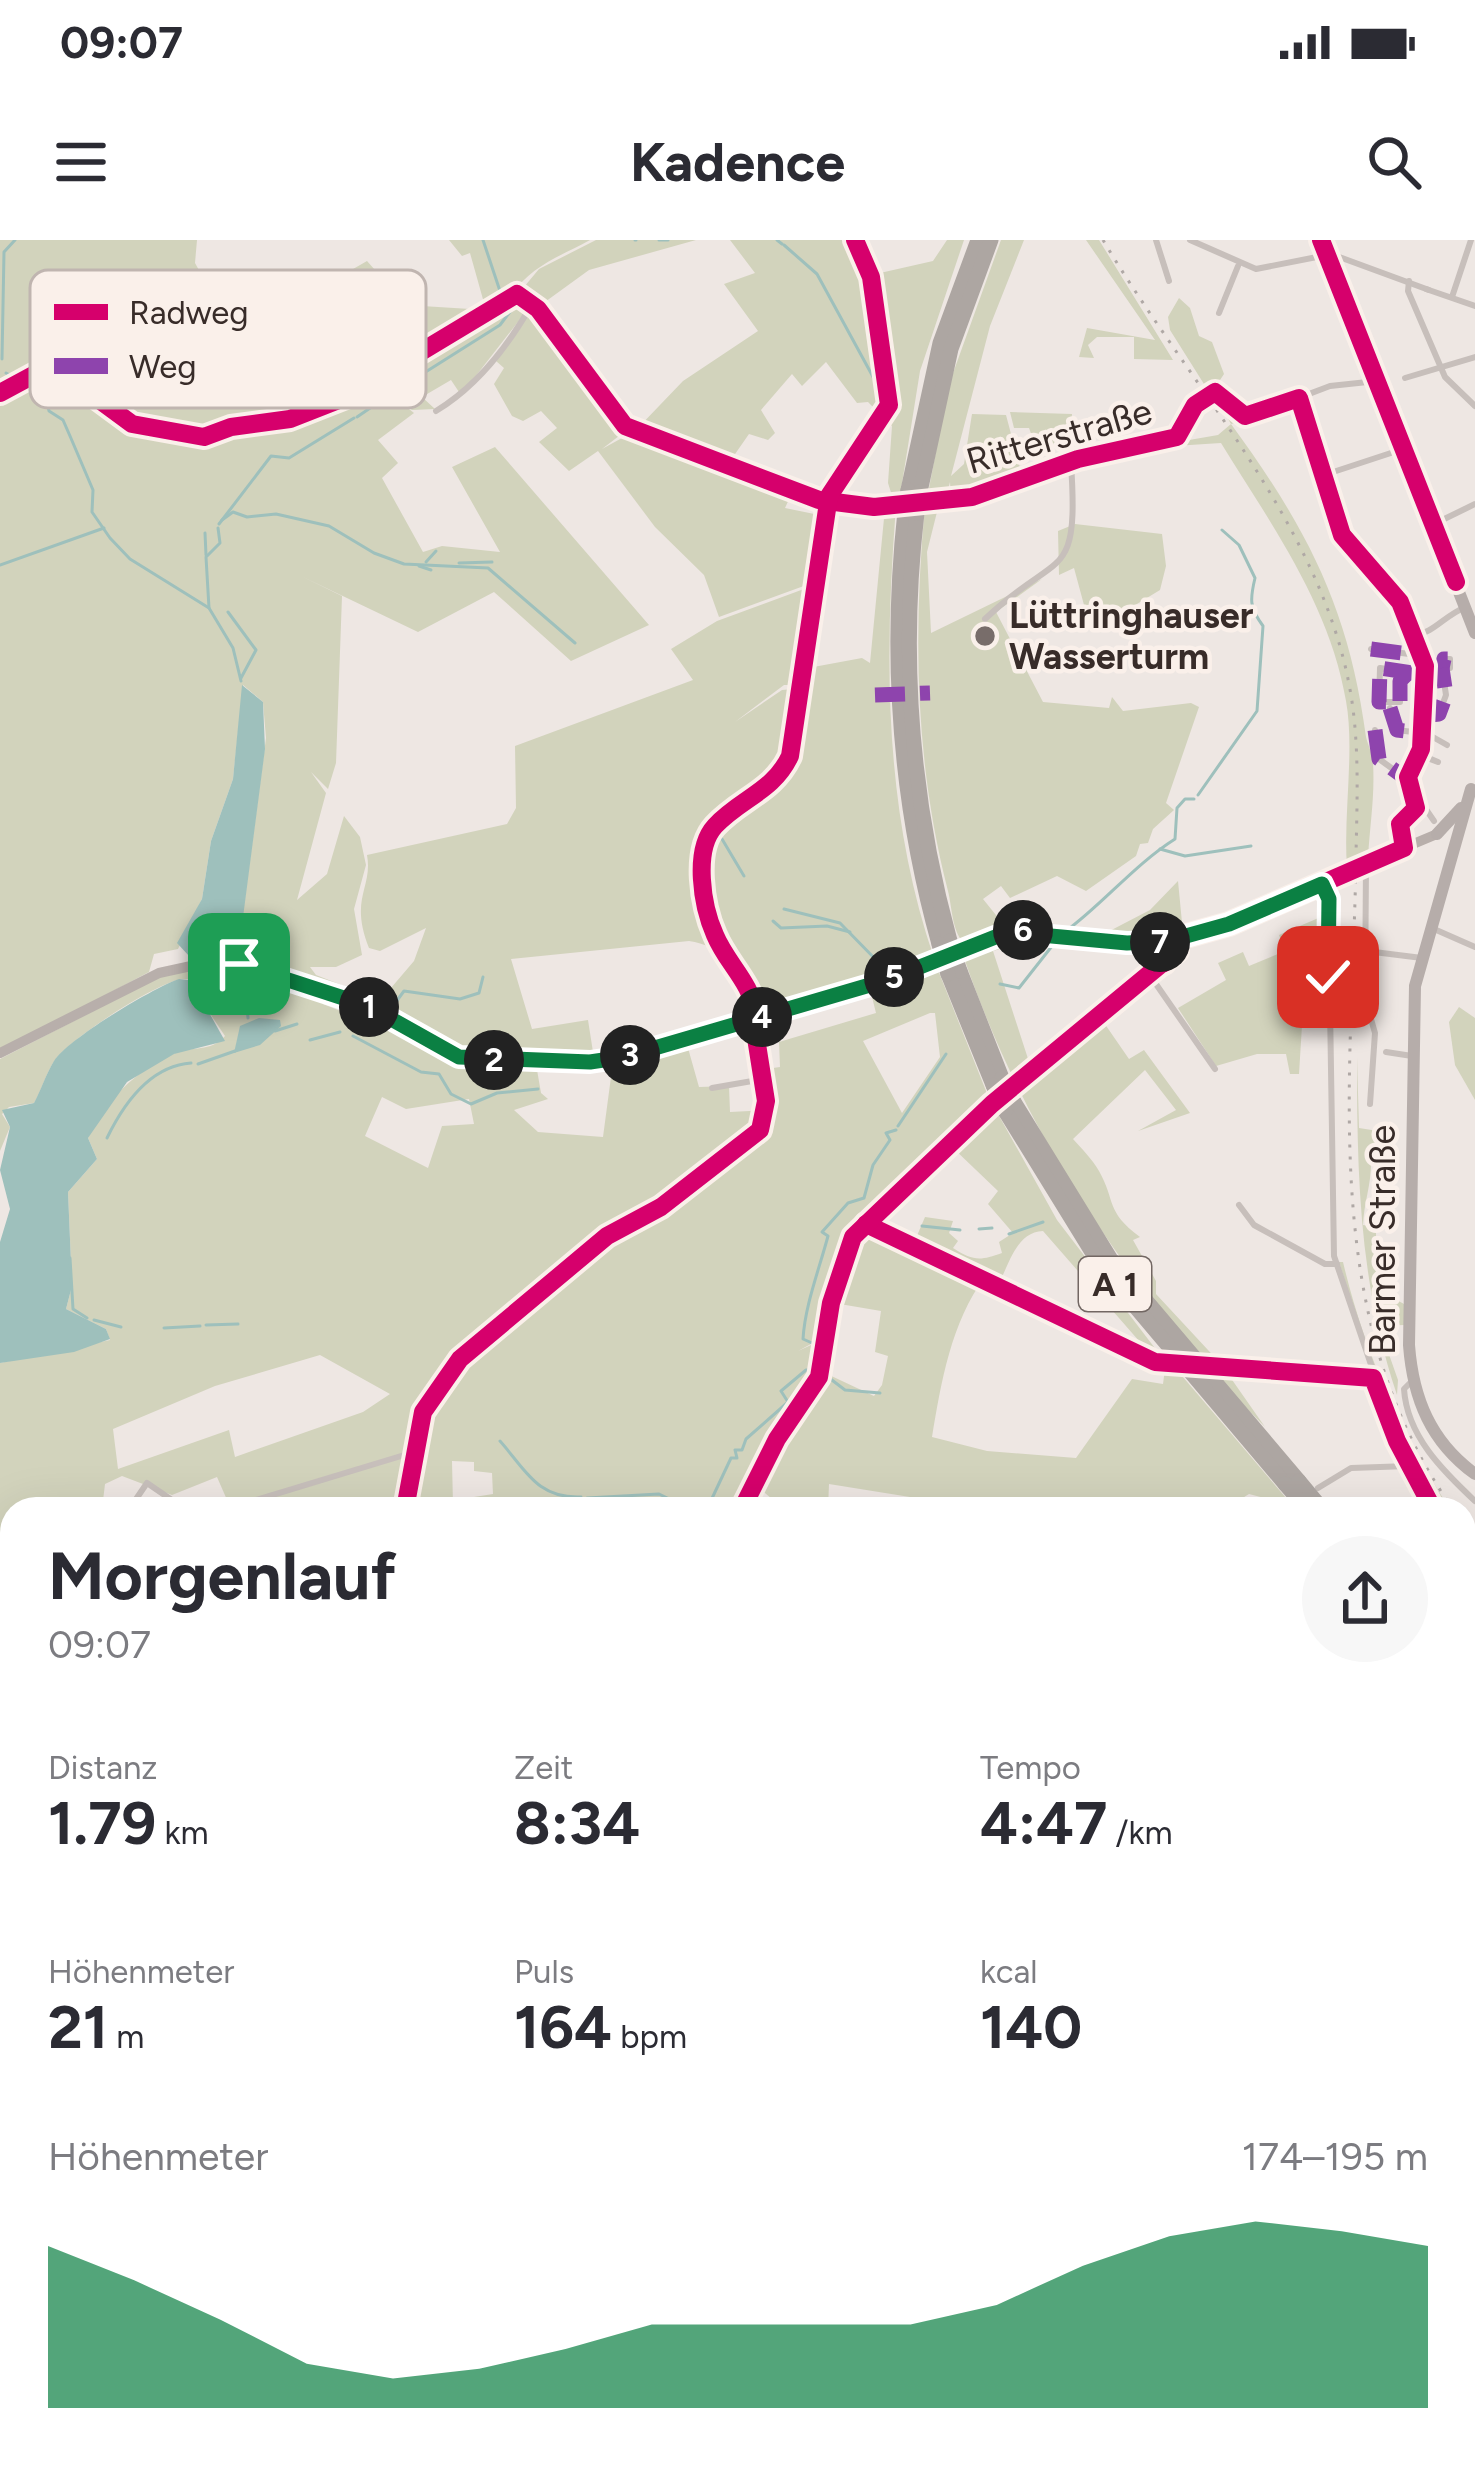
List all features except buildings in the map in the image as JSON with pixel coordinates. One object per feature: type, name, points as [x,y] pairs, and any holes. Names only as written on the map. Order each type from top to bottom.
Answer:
[{"type":"highway","name":"A 1","points":[[914,491],[940,344],[978,240]]},
{"type":"highway","name":"A 1","points":[[991,240],[951,349],[914,491],[905,509],[910,720],[944,942],[1003,1094],[1110,1258],[1292,1483],[1310,1497]]},
{"type":"main road","points":[[1327,253],[1474,628]]},
{"type":"main road","name":"Barmer Straße","points":[[1472,786],[1451,830],[1450,862],[1422,958],[1413,1056],[1413,1380],[1431,1428],[1475,1474]]},
{"type":"main road","points":[[0,1053],[159,973],[214,961],[255,968],[360,1004],[459,1057],[612,1060],[901,975],[1008,932],[1127,943],[1173,940],[1451,830]]},
{"type":"street","points":[[829,502],[841,472],[878,424],[890,396],[871,277],[855,240]]},
{"type":"street","points":[[1156,240],[1169,281]]},
{"type":"street","points":[[1190,240],[1238,265],[1262,269],[1327,253],[1475,306]]},
{"type":"street","points":[[1451,296],[1472,247]]},
{"type":"street","points":[[1220,313],[1238,265]]},
{"type":"street","points":[[1411,282],[1408,291],[1441,369],[1457,393],[1475,406]]},
{"type":"street","points":[[426,349],[517,293],[532,304],[621,422],[793,492],[829,502],[905,509]]},
{"type":"street","points":[[436,411],[465,395],[468,384],[506,348],[532,304]]},
{"type":"street","points":[[1405,378],[1475,357]]},
{"type":"street","points":[[0,393],[30,377]]},
{"type":"street","name":"Ritterstraße","points":[[905,509],[1024,482],[1071,463],[1177,437],[1199,401],[1212,392],[1224,394],[1245,416],[1340,384],[1378,381]]},
{"type":"street","points":[[1299,398],[1342,535],[1393,591],[1414,636],[1422,670],[1422,716],[1419,754],[1408,780]]},
{"type":"street","points":[[110,408],[132,424],[204,437],[319,408]]},
{"type":"street","points":[[1324,475],[1404,448]]},
{"type":"street","points":[[985,619],[1067,552],[1072,531],[1071,463]]},
{"type":"street","points":[[1434,524],[1475,504]]},
{"type":"street","points":[[1414,636],[1466,607]]},
{"type":"street","points":[[1370,649],[1417,656]]},
{"type":"street","points":[[1407,674],[1400,681],[1400,702],[1379,702],[1380,668],[1407,674],[1450,668],[1457,660]]},
{"type":"street","points":[[1422,716],[1439,714],[1446,695],[1442,668]]},
{"type":"street","points":[[1390,708],[1397,730],[1447,745]]},
{"type":"street","points":[[1375,730],[1379,759],[1408,780],[1417,808]]},
{"type":"street","points":[[1419,754],[1430,759]]},
{"type":"street","points":[[1404,848],[1400,824],[1417,808],[1429,808],[1451,830]]},
{"type":"street","points":[[1366,865],[1365,998],[1376,1034],[1370,1104]]},
{"type":"street","points":[[1325,883],[1337,1264],[1373,1378],[1426,1497]]},
{"type":"street","points":[[1431,928],[1475,946]]},
{"type":"street","points":[[748,1497],[777,1439],[821,1371],[843,1254],[866,1224],[1003,1094],[1164,963],[1173,940]]},
{"type":"street","points":[[1366,951],[1422,958]]},
{"type":"street","points":[[1149,974],[1215,1069]]},
{"type":"street","points":[[406,1497],[411,1453],[438,1385],[469,1350],[607,1236],[670,1201],[763,1127],[764,1079],[753,1019]]},
{"type":"street","points":[[1385,1052],[1413,1056]]},
{"type":"street","points":[[712,1088],[764,1079]]},
{"type":"street","points":[[1239,1205],[1260,1230],[1325,1264],[1337,1264]]},
{"type":"street","points":[[866,1224],[1144,1359],[1170,1365],[1373,1378]]},
{"type":"street","points":[[1413,1380],[1404,1387],[1411,1420],[1441,1469],[1471,1497]]},
{"type":"street","points":[[266,1497],[411,1453]]},
{"type":"street","points":[[1323,1497],[1351,1468],[1409,1466]]},
{"type":"street","points":[[137,1497],[147,1483],[167,1497]]},
{"type":"green space","points":[[0,240],[197,240],[199,270],[30,270],[30,408],[408,408],[414,413],[378,440],[398,463],[382,478],[423,552],[442,546],[500,552],[452,467],[495,447],[649,625],[571,661],[494,592],[418,632],[301,576],[342,596],[336,763],[328,789],[311,772],[326,793],[297,900],[327,874],[344,816],[360,837],[366,865],[354,909],[362,955],[336,967],[310,967],[316,975],[357,991],[359,1000],[237,958],[266,738],[263,702],[243,685],[233,779],[211,841],[202,899],[178,949],[154,954],[149,972],[0,1051]]},
{"type":"green space","points":[[449,240],[590,240],[519,285],[512,295],[528,309],[461,395],[451,380],[426,395],[426,306],[486,310],[470,253],[462,256]]},
{"type":"green space","points":[[596,240],[696,240],[589,270],[538,307],[519,293],[539,269]]},
{"type":"green space","points":[[730,240],[854,240],[876,304],[885,350],[882,416],[868,402],[857,403],[826,362],[802,386],[792,374],[761,410],[775,433],[768,440],[749,434],[726,467],[636,430],[683,381],[758,331],[724,284],[755,273]]},
{"type":"green space","points":[[856,240],[866,240],[880,273],[933,261],[947,240],[964,240],[920,371],[899,502],[894,502],[888,483],[892,426],[884,418],[889,401],[888,355]]},
{"type":"green space","points":[[1001,240],[1024,240],[990,326],[951,476],[964,464],[972,414],[1006,415],[1023,479],[951,496],[950,482],[947,494],[927,499],[948,387]]},
{"type":"green space","points":[[1086,240],[1099,240],[1173,360],[1134,359],[1134,337],[1097,337],[1088,345],[1094,358],[1079,357],[1087,328],[1155,340]]},
{"type":"green space","points":[[367,261],[375,270],[351,270]]},
{"type":"green space","points":[[1179,298],[1190,308],[1199,336],[1212,342],[1224,374],[1218,383],[1251,414],[1221,390],[1209,392],[1170,330],[1168,317]]},
{"type":"green space","points":[[532,306],[628,429],[602,449],[631,433],[791,495],[785,508],[824,516],[812,583],[719,617],[704,575],[655,527],[598,451],[569,471],[539,442],[557,428],[541,411],[523,421],[512,416],[494,384],[504,368],[496,361]]},
{"type":"green space","points":[[1214,394],[1241,416],[1255,418],[1231,424]]},
{"type":"green space","points":[[1010,412],[1072,414],[1070,438],[1038,453],[1029,428],[1014,428]]},
{"type":"green space","points":[[1231,424],[1303,535],[1348,648],[1372,756],[1373,798],[1368,858],[1347,867],[1346,701],[1313,599],[1221,443],[1143,448],[1218,435]]},
{"type":"green space","points":[[939,504],[927,552],[931,633],[1042,579],[996,612],[1043,702],[1109,708],[1112,697],[1123,711],[1191,703],[1199,707],[1166,803],[1174,810],[1153,829],[1148,843],[1140,844],[1136,856],[1086,891],[1057,876],[1010,898],[1001,886],[983,899],[1008,930],[963,942],[954,925],[937,843],[920,699],[925,505]]},
{"type":"green space","points":[[896,506],[890,621],[892,735],[905,847],[934,958],[758,1013],[759,994],[754,995],[736,966],[711,947],[689,941],[511,959],[532,1029],[588,1020],[593,1052],[474,1055],[418,1021],[388,1011],[385,995],[414,961],[426,928],[380,951],[369,948],[361,917],[367,855],[507,824],[516,808],[515,746],[693,680],[671,649],[717,621],[812,586],[797,685],[784,685],[735,722],[782,690],[805,688],[808,668],[862,658],[870,663],[885,508]]},
{"type":"green space","points":[[1075,524],[1162,534],[1166,566],[1160,590],[1132,607],[1087,616],[1074,568],[1059,575],[1058,531]]},
{"type":"green space","points":[[1178,881],[1183,933],[1154,939],[1098,937],[1150,910]]},
{"type":"green space","points":[[1323,916],[1323,980],[1304,993],[1299,1074],[1290,1074],[1286,1054],[1257,1054],[1216,1066],[1178,1008],[1226,980],[1218,963],[1243,952],[1249,966],[1285,951],[1279,935]]},
{"type":"green space","points":[[1014,935],[1043,935],[1041,943],[1027,941],[993,951],[1032,1071],[1100,1017],[1129,1059],[1144,1050],[1190,1113],[1138,1131],[1176,1110],[1145,1070],[1073,1139],[1099,1171],[1116,1213],[1140,1237],[1133,1240],[1156,1281],[1156,1294],[1221,1364],[1265,1427],[1126,1266],[1050,1148],[1017,1086],[963,955]]},
{"type":"green space","points":[[214,965],[253,972],[323,997],[323,1004],[343,1012],[348,1004],[377,1015],[375,1021],[408,1039],[412,1035],[475,1062],[536,1064],[541,1093],[548,1099],[514,1110],[538,1132],[603,1137],[613,1062],[686,1041],[699,1087],[729,1086],[730,1112],[768,1110],[766,1069],[780,1067],[779,1042],[876,1013],[870,989],[936,965],[988,1096],[1057,1220],[1164,1360],[1153,1357],[1043,1231],[1034,1233],[1015,1249],[999,1283],[985,1277],[964,1313],[944,1375],[932,1437],[987,1451],[1076,1458],[1132,1379],[1163,1384],[1165,1369],[1177,1370],[1285,1497],[910,1497],[829,1484],[828,1497],[770,1497],[753,1483],[746,1497],[474,1497],[493,1494],[492,1473],[474,1471],[474,1462],[452,1461],[453,1497],[226,1497],[217,1477],[172,1495],[122,1476],[105,1484],[103,1497],[0,1497],[0,1363],[110,1340],[106,1329],[66,1309],[72,1286],[68,1192],[97,1159],[88,1138],[113,1099],[146,1069],[180,1051],[213,1045],[225,1036],[207,1009],[208,992],[198,982],[184,979],[155,989],[64,1051],[34,1103],[9,1107],[2,1114],[10,1127],[0,1151],[0,1059],[167,973]],"holes":[[[935,1013],[940,1057],[902,1113],[863,1041]],[[382,1097],[406,1109],[469,1099],[474,1124],[442,1126],[428,1168],[365,1136]],[[952,1147],[998,1191],[988,1204],[1013,1233],[999,1242],[1002,1253],[977,1258],[953,1248],[958,1241],[949,1233],[953,1221],[925,1217],[913,1245],[872,1223]],[[828,1302],[881,1311],[875,1352],[888,1356],[882,1385],[874,1396],[825,1373],[767,1471],[762,1468],[814,1374],[822,1340],[798,1351],[822,1338]],[[320,1355],[390,1394],[363,1412],[235,1457],[229,1430],[118,1469],[113,1429],[215,1386]]]},
{"type":"green space","points":[[1459,1007],[1475,1018],[1475,1100],[1455,1065],[1449,1022]]},
{"type":"green space","points":[[1357,1057],[1359,1128],[1378,1131],[1379,1156],[1371,1157],[1363,1225],[1376,1227],[1376,1275],[1386,1276],[1386,1294],[1404,1304],[1404,1325],[1379,1326],[1398,1380],[1397,1395],[1375,1311],[1363,1228],[1360,1186]]},
{"type":"green space","points":[[1339,1262],[1343,1262],[1386,1390],[1443,1497],[1430,1497],[1393,1424]]},
{"type":"water","points":[[242,685],[263,702],[265,749],[242,925],[233,951],[189,956],[177,943],[202,899],[211,841],[233,779]]},
{"type":"water","points":[[179,979],[197,981],[208,992],[207,1009],[225,1041],[174,1054],[127,1082],[88,1138],[97,1159],[68,1192],[72,1286],[66,1309],[106,1329],[110,1339],[74,1352],[0,1363],[0,1242],[10,1209],[0,1170],[10,1127],[2,1110],[34,1103],[63,1051],[112,1015]]},
{"type":"water","points":[[259,1018],[280,1020],[281,1026],[260,1045],[234,1053],[240,1026]]},
{"type":"waterway","points":[[2,359],[4,252],[15,240]]},
{"type":"waterway","points":[[483,240],[503,300]]},
{"type":"waterway","points":[[659,240],[668,240]]},
{"type":"waterway","points":[[777,240],[782,244]]},
{"type":"waterway","points":[[784,245],[817,274],[878,386]]},
{"type":"waterway","points":[[426,372],[500,325],[519,300]]},
{"type":"waterway","points":[[6,373],[15,378]]},
{"type":"waterway","points":[[0,381],[9,384]]},
{"type":"waterway","points":[[48,408],[63,420],[93,490],[92,512],[110,538],[130,559],[209,608],[233,648],[241,681]]},
{"type":"waterway","points":[[357,417],[370,408]]},
{"type":"waterway","points":[[219,524],[271,456],[289,458],[354,418]]},
{"type":"waterway","points":[[222,520],[233,512],[247,517],[276,514],[329,526],[374,553],[404,564],[488,568],[575,643]]},
{"type":"waterway","points":[[0,565],[104,528]]},
{"type":"waterway","points":[[209,608],[206,557],[220,543],[218,528]]},
{"type":"waterway","points":[[1198,795],[1257,711],[1263,626],[1252,603],[1255,578],[1239,545],[1222,530]]},
{"type":"waterway","points":[[205,533],[206,555]]},
{"type":"waterway","points":[[426,562],[436,551]]},
{"type":"waterway","points":[[459,563],[492,562]]},
{"type":"waterway","points":[[419,566],[431,570]]},
{"type":"waterway","points":[[228,612],[256,650],[241,678]]},
{"type":"waterway","points":[[1066,931],[1175,839],[1177,808],[1185,799],[1194,799]]},
{"type":"waterway","points":[[722,839],[744,876]]},
{"type":"waterway","points":[[1160,849],[1185,856],[1251,846]]},
{"type":"waterway","points":[[784,909],[840,923],[882,966]]},
{"type":"waterway","points":[[773,921],[781,928],[827,926],[850,932]]},
{"type":"waterway","points":[[1000,984],[1019,988],[1056,941]]},
{"type":"waterway","points":[[236,946],[237,951]]},
{"type":"waterway","points":[[390,1010],[404,991],[460,999],[479,993],[483,977]]},
{"type":"waterway","points":[[233,984],[241,998]]},
{"type":"waterway","points":[[206,1002],[220,1005]]},
{"type":"waterway","points":[[247,1007],[248,1018]]},
{"type":"waterway","points":[[275,1031],[297,1024]]},
{"type":"waterway","points":[[310,1040],[340,1032]]},
{"type":"waterway","points":[[353,1036],[421,1072],[439,1074],[451,1094],[471,1104],[497,1093],[538,1089]]},
{"type":"waterway","points":[[198,1064],[235,1051]]},
{"type":"waterway","points":[[898,1126],[946,1054]]},
{"type":"waterway","points":[[107,1138],[140,1088],[163,1071],[191,1063]]},
{"type":"waterway","points":[[812,1343],[803,1339],[828,1236],[822,1232],[848,1203],[864,1198],[873,1165],[890,1140],[886,1133],[896,1130]]},
{"type":"waterway","points":[[1009,1234],[1043,1222]]},
{"type":"waterway","points":[[922,1226],[960,1230]]},
{"type":"waterway","points":[[979,1229],[992,1228]]},
{"type":"waterway","points":[[70,1258],[73,1309],[87,1318]]},
{"type":"waterway","points":[[94,1320],[121,1327]]},
{"type":"waterway","points":[[206,1325],[238,1324]]},
{"type":"waterway","points":[[164,1328],[200,1326]]},
{"type":"waterway","points":[[713,1497],[731,1458],[737,1458],[735,1450],[742,1450],[746,1439],[788,1402],[781,1391],[806,1370],[817,1370],[814,1348]]},
{"type":"waterway","points":[[824,1374],[845,1390],[880,1393]]},
{"type":"waterway","points":[[500,1441],[543,1488],[581,1497]]},
{"type":"waterway","points":[[605,1497],[665,1497]]},
{"type":"railway","points":[[1103,240],[1246,453],[1309,566],[1333,624],[1349,684],[1356,748],[1349,1109],[1361,1276],[1380,1357],[1409,1435],[1446,1497]]},
{"type":"marked path","points":[[1371,649],[1417,655]]},
{"type":"marked path","points":[[1425,666],[1442,668],[1444,659],[1450,659],[1450,668],[1442,668]]},
{"type":"marked path","points":[[1407,674],[1400,681],[1400,702],[1379,702],[1380,668],[1420,674]]},
{"type":"marked path","points":[[1422,716],[1439,714],[1446,695],[1442,668]]},
{"type":"marked path","points":[[875,695],[930,693]]},
{"type":"marked path","points":[[1390,708],[1397,730],[1413,732]]},
{"type":"marked path","points":[[1375,730],[1379,759],[1408,780]]},
{"type":"cycle path","points":[[757,1016],[749,992],[710,923],[702,863],[715,826],[766,787],[790,756],[829,496],[889,405],[871,277],[855,240]]},
{"type":"cycle path","points":[[1321,240],[1456,582]]},
{"type":"cycle path","points":[[426,349],[517,294],[538,309],[625,426],[819,500],[874,507],[972,497],[1078,459],[1177,437],[1195,405],[1215,392],[1245,416],[1299,398],[1342,535],[1400,602],[1425,666],[1421,749],[1408,777],[1416,808],[1400,824],[1404,848],[1229,924],[1168,941],[1164,963]]},
{"type":"cycle path","points":[[0,393],[30,377]]},
{"type":"cycle path","points":[[110,408],[132,424],[204,437],[231,427],[290,419],[318,408]]},
{"type":"cycle path","points":[[748,1497],[777,1439],[819,1377],[831,1303],[853,1237],[992,1104],[1177,951]]},
{"type":"cycle path","points":[[407,1497],[423,1412],[460,1359],[607,1236],[661,1207],[760,1130],[766,1101],[753,1019],[757,1018]]},
{"type":"cycle path","points":[[866,1224],[1155,1362],[1373,1378],[1397,1441],[1427,1497]]},
{"type":"place","name":"Lüttringhauser Wasserturm","points":[[985,636]]},
{"type":"route","points":[[239,964],[368,1006],[454,1056],[582,1062],[624,1057],[887,980],[1008,932],[1026,930],[1127,943],[1168,941],[1229,924],[1322,884],[1329,899],[1328,977]]}]
